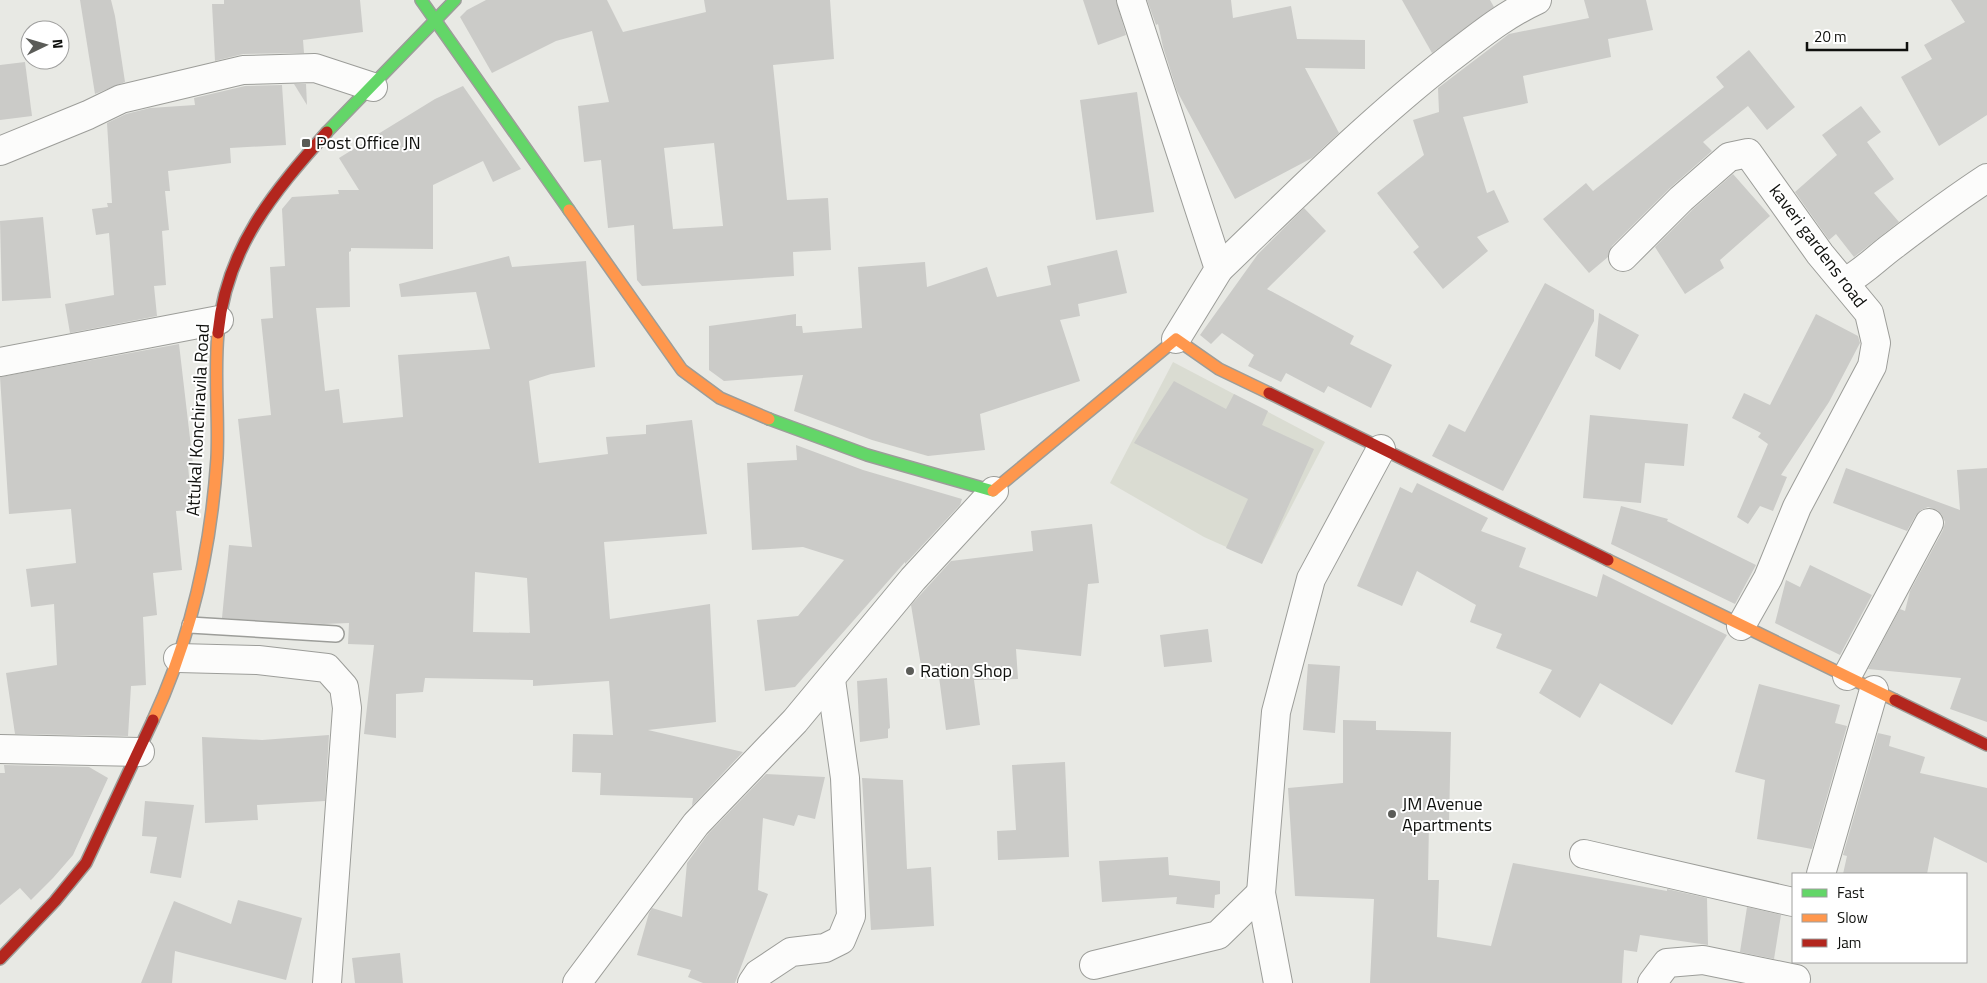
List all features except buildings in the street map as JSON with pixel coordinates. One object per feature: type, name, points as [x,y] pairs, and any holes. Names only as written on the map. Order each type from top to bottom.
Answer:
[{"type":"street","points":[[420,0],[682,370],[720,398],[752,412],[868,454],[994,491]]},
{"type":"street","name":"Attukal Konchiravila Road","points":[[0,959],[55,901],[86,863],[140,752],[190,625],[210,528],[217,457],[215,361],[220,320],[235,261],[262,210],[285,180],[336,122],[372,87],[454,0]]},
{"type":"street","points":[[1131,0],[1219,269]]},
{"type":"street","points":[[577,983],[696,824],[796,721],[913,579],[994,491],[1176,339],[1219,269],[1333,159],[1413,87],[1508,6],[1537,0]]},
{"type":"street","points":[[0,151],[88,115],[121,99],[243,70],[315,68],[372,87]]},
{"type":"street","name":"kaveri gardens road","points":[[1623,256],[1681,199],[1729,157],[1748,154],[1820,254],[1869,313],[1876,342],[1872,366],[1797,507],[1768,578],[1741,626]]},
{"type":"street","points":[[1845,282],[1865,271],[1887,250],[1939,210],[1987,178]]},
{"type":"street","points":[[0,362],[220,320]]},
{"type":"street","points":[[1176,339],[1218,369],[1987,745]]},
{"type":"street","points":[[1278,983],[1261,893],[1276,712],[1311,579],[1381,449]]},
{"type":"street","points":[[1847,676],[1929,523]]},
{"type":"street","points":[[178,658],[258,660],[328,668],[344,687],[347,708],[327,983]]},
{"type":"street","points":[[752,983],[758,974],[791,952],[825,948],[841,940],[851,916],[845,778],[831,680]]},
{"type":"street","points":[[1821,873],[1874,690]]},
{"type":"street","points":[[0,749],[140,752]]},
{"type":"street","points":[[1584,854],[1792,902]]},
{"type":"street","points":[[1094,965],[1218,935],[1261,893]]},
{"type":"street","points":[[1652,983],[1667,963],[1703,960],[1796,974]]},
{"type":"lane","points":[[190,625],[336,634]]},
{"type":"shaded area","points":[[1173,362],[1325,442],[1262,563],[1204,537],[1110,483]]},
{"type":"traffic: fast","points":[[421,0],[569,210]]},
{"type":"traffic: fast","points":[[327,132],[455,0]]},
{"type":"traffic: fast","points":[[769,419],[867,455],[993,491]]},
{"type":"traffic: slow","points":[[569,210],[682,370],[720,398],[769,419]]},
{"type":"traffic: slow","points":[[153,720],[178,657],[188,625],[197,592],[210,526],[217,458],[216,364],[218,333]]},
{"type":"traffic: slow","points":[[993,491],[1176,339],[1219,369],[1269,393]]},
{"type":"traffic: slow","points":[[1608,560],[1895,700]]},
{"type":"traffic: jam","points":[[218,333],[223,302],[231,274],[255,224],[288,177],[327,132]]},
{"type":"traffic: jam","points":[[1269,393],[1608,560]]},
{"type":"traffic: jam","points":[[1895,700],[1987,745]]},
{"type":"traffic: jam","points":[[0,959],[55,901],[86,863],[153,720]]},
{"type":"place","name":"Post Office JN","points":[[306,143]]},
{"type":"place","name":"Ration Shop","points":[[910,671]]},
{"type":"place","name":"JM Avenue Apartments","points":[[1392,814]]}]
